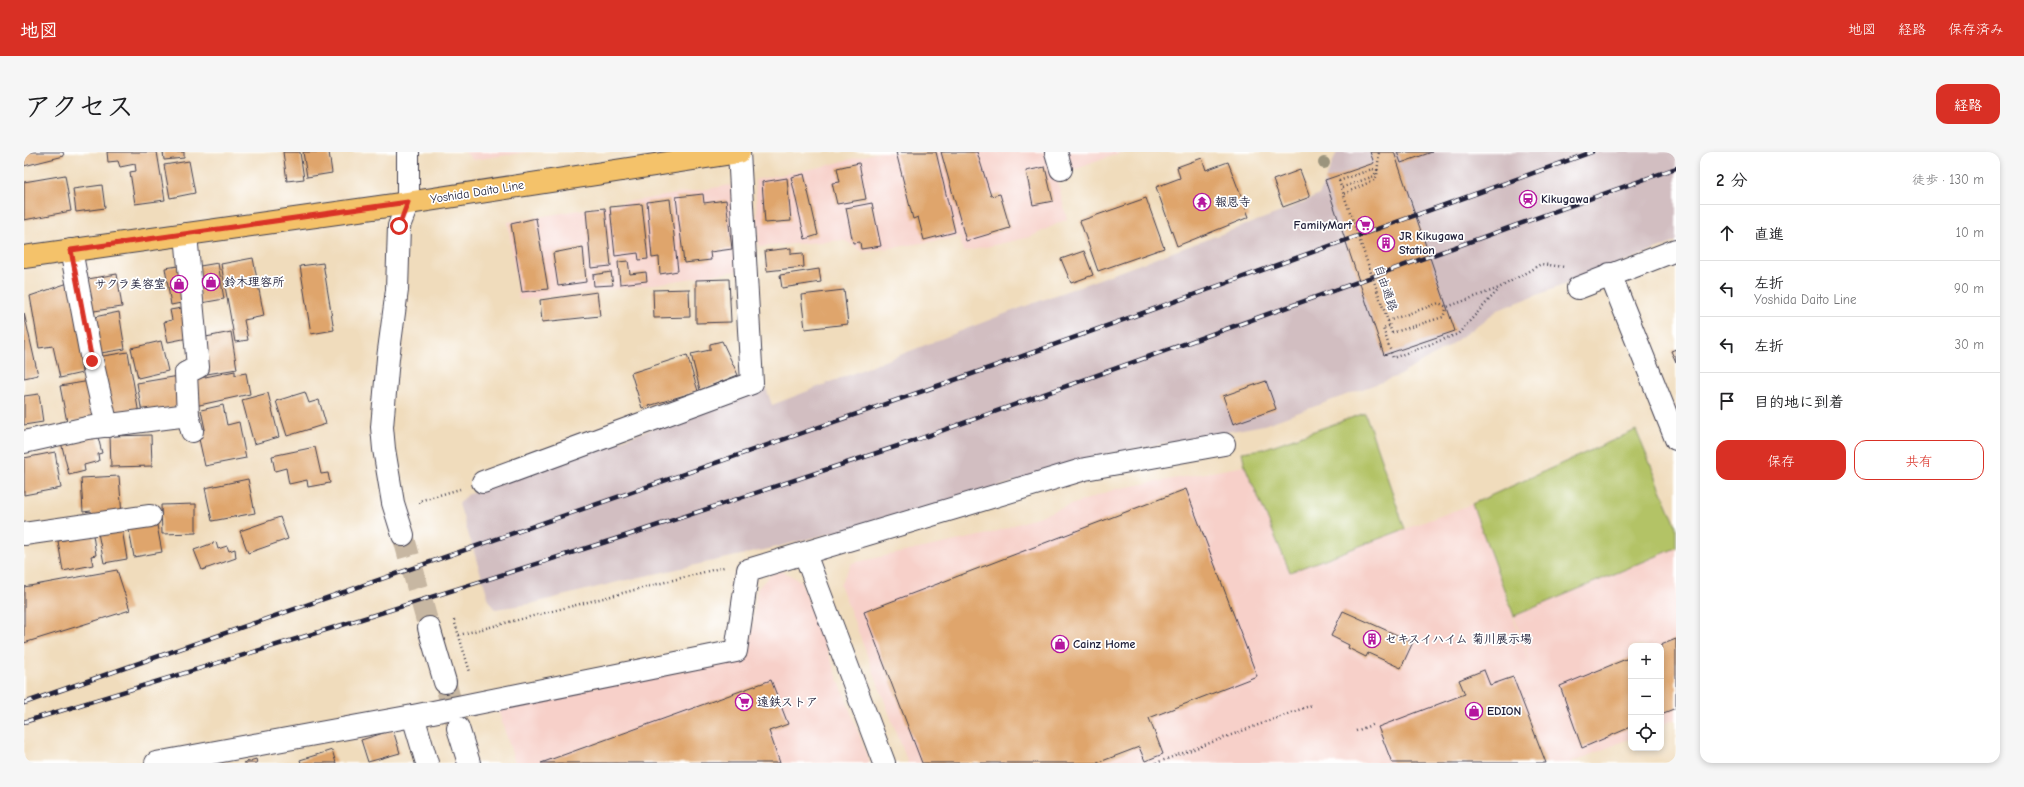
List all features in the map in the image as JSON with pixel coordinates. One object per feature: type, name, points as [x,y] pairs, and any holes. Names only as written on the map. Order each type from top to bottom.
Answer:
[{"type":"main road","name":"Yoshida Daito Line","points":[[24,257],[408,202],[739,152]]},
{"type":"street","points":[[403,536],[393,503],[382,427],[396,290],[399,226],[408,202],[408,152]]},
{"type":"street","points":[[483,482],[752,383],[739,152]]},
{"type":"street","points":[[24,442],[107,426],[190,423],[186,373],[198,367],[186,234]]},
{"type":"street","points":[[71,250],[92,361],[107,426]]},
{"type":"street","points":[[1575,278],[1610,274],[1676,250]]},
{"type":"street","points":[[1610,274],[1676,439]]},
{"type":"street","points":[[156,763],[413,716],[736,651],[748,570],[1085,469],[1224,444]]},
{"type":"street","points":[[24,534],[150,516]]},
{"type":"street","points":[[805,554],[884,763]]},
{"type":"street","points":[[429,628],[445,682]]},
{"type":"street","points":[[413,716],[427,763]]},
{"type":"street","points":[[458,728],[469,763]]},
{"type":"path","points":[[1344,194],[1360,188],[1374,180],[1377,176],[1379,152]]},
{"type":"path","name":"自由通路","points":[[1377,170],[1372,170],[1339,181],[1392,333],[1442,317],[1447,307]]},
{"type":"path","points":[[1341,188],[1374,176],[1377,170]]},
{"type":"path","points":[[1388,321],[1439,303],[1447,307],[1499,288],[1541,264],[1575,278]]},
{"type":"path","points":[[1389,326],[1383,328],[1393,358],[1458,334],[1499,288]]},
{"type":"path","points":[[419,501],[483,482]]},
{"type":"path","points":[[459,635],[726,566],[748,570]]},
{"type":"path","points":[[454,620],[470,672]]},
{"type":"path","points":[[1156,763],[1312,705]]},
{"type":"path","points":[[1356,731],[1374,724]]},
{"type":"shaded area","points":[[465,152],[528,152],[473,160]]},
{"type":"shaded area","points":[[879,152],[1050,152],[1067,219],[1030,237],[963,252],[960,237],[864,252],[844,240],[759,247],[755,180],[821,167]]},
{"type":"shaded area","points":[[1066,152],[1122,152],[1071,171]]},
{"type":"shaded area","points":[[1337,152],[1676,152],[1676,242],[1498,310],[1446,348],[1398,376],[1264,425],[1107,454],[911,513],[773,548],[618,582],[530,604],[495,609],[489,600],[459,504],[467,495],[766,388],[772,405],[1007,313],[1281,212],[1319,195]]},
{"type":"shaded area","points":[[731,185],[737,271],[649,285],[519,300],[508,222]]},
{"type":"shaded area","points":[[1245,466],[1290,572],[1472,504],[1537,683],[1514,616],[1676,548],[1676,719],[1664,724],[1664,643],[1628,643],[1628,739],[1570,763],[908,763],[840,584],[852,563],[989,534],[1116,489]]},
{"type":"shaded area","points":[[782,571],[801,581],[870,763],[515,763],[497,706],[749,658],[757,589],[771,574]]},
{"type":"green space","points":[[1365,413],[1405,529],[1290,572],[1245,466],[1242,452],[1263,449]]},
{"type":"green space","points":[[1636,430],[1676,525],[1676,548],[1514,616],[1472,504]]},
{"type":"building","points":[[24,152],[63,152],[64,156],[24,166]]},
{"type":"building","points":[[107,152],[157,152],[165,200],[135,204],[130,172],[136,171],[135,164],[120,167],[118,161],[108,162]]},
{"type":"building","points":[[163,152],[184,152],[184,158],[164,160]]},
{"type":"building","points":[[283,152],[300,152],[304,179],[287,181]]},
{"type":"building","points":[[303,152],[329,152],[332,173],[307,177]]},
{"type":"building","points":[[896,152],[936,152],[955,232],[924,240],[918,217],[913,219]]},
{"type":"building","points":[[941,152],[977,152],[991,196],[1000,194],[1010,228],[966,241]]},
{"type":"building","name":"JR Kikugawa Station","points":[[1370,152],[1394,152],[1455,331],[1384,355],[1325,180],[1374,163]]},
{"type":"building","points":[[1397,152],[1432,152],[1401,163]]},
{"type":"building","name":"報恩寺","points":[[1202,158],[1206,170],[1228,162],[1249,217],[1177,246],[1156,187],[1180,178],[1177,167]]},
{"type":"building","points":[[189,161],[195,193],[170,198],[164,165]]},
{"type":"building","points":[[859,163],[866,199],[837,204],[832,183],[840,182],[837,168]]},
{"type":"building","points":[[1045,167],[1053,201],[1033,205],[1026,171]]},
{"type":"building","points":[[1300,170],[1310,197],[1283,207],[1273,180]]},
{"type":"building","points":[[804,174],[818,235],[805,239],[791,177]]},
{"type":"building","points":[[65,175],[71,211],[24,220],[24,182]]},
{"type":"building","points":[[787,178],[791,221],[765,223],[762,182]]},
{"type":"building","points":[[102,185],[105,208],[76,212],[73,189]]},
{"type":"building","points":[[703,194],[704,203],[726,200],[732,249],[710,252],[711,260],[684,263],[676,197]]},
{"type":"building","points":[[1146,198],[1164,248],[1098,271],[1080,221]]},
{"type":"building","points":[[670,199],[678,271],[660,274],[659,257],[652,258],[647,202]]},
{"type":"building","points":[[872,203],[881,246],[861,249],[860,242],[853,243],[846,208]]},
{"type":"building","points":[[642,204],[648,259],[639,260],[638,253],[615,256],[610,207]]},
{"type":"building","points":[[605,208],[611,266],[591,268],[586,210]]},
{"type":"building","points":[[536,218],[548,289],[522,292],[511,224]]},
{"type":"building","points":[[583,247],[586,282],[558,286],[553,253]]},
{"type":"building","points":[[791,248],[791,254],[803,253],[804,267],[767,271],[765,251]]},
{"type":"building","points":[[1084,251],[1093,275],[1071,283],[1061,259]]},
{"type":"building","points":[[253,258],[264,316],[244,320],[248,340],[235,342],[221,264]]},
{"type":"building","points":[[628,261],[630,274],[646,272],[647,281],[620,284],[618,262]]},
{"type":"building","points":[[218,263],[224,299],[201,303],[194,267]]},
{"type":"building","points":[[323,263],[334,330],[311,334],[300,266]]},
{"type":"building","points":[[185,265],[191,301],[171,305],[165,268]]},
{"type":"building","points":[[819,269],[821,282],[782,288],[780,275]]},
{"type":"building","points":[[611,272],[613,285],[594,286],[593,275]]},
{"type":"building","points":[[117,274],[122,307],[87,312],[82,280]]},
{"type":"building","points":[[729,279],[731,322],[696,323],[696,280]]},
{"type":"building","points":[[71,282],[86,363],[81,362],[82,373],[60,378],[53,346],[39,348],[30,296]]},
{"type":"building","points":[[689,289],[690,317],[654,318],[653,290]]},
{"type":"building","points":[[844,290],[848,324],[805,329],[801,295]]},
{"type":"building","points":[[597,292],[600,316],[542,322],[540,300]]},
{"type":"building","points":[[188,307],[193,337],[168,342],[164,322],[172,320],[170,310]]},
{"type":"building","points":[[119,312],[125,349],[95,354],[89,318]]},
{"type":"building","points":[[24,313],[38,375],[24,378]]},
{"type":"building","points":[[231,332],[237,369],[207,374],[201,338]]},
{"type":"building","points":[[161,341],[168,371],[138,378],[131,348]]},
{"type":"building","points":[[722,341],[738,375],[700,390],[691,354],[710,350],[710,344]]},
{"type":"building","points":[[1676,349],[1676,362],[1671,351]]},
{"type":"building","points":[[128,352],[139,414],[108,419],[97,357]]},
{"type":"building","points":[[687,355],[698,391],[642,408],[631,373]]},
{"type":"building","points":[[235,371],[235,375],[246,373],[250,394],[195,406],[190,380]]},
{"type":"building","points":[[179,376],[185,406],[142,413],[137,383]]},
{"type":"building","points":[[90,381],[97,417],[67,422],[60,386]]},
{"type":"building","points":[[1266,381],[1276,409],[1233,424],[1223,396]]},
{"type":"building","points":[[305,392],[309,403],[319,400],[326,424],[287,436],[276,401]]},
{"type":"building","points":[[268,393],[279,437],[254,444],[242,400]]},
{"type":"building","points":[[39,394],[43,422],[24,425],[24,396]]},
{"type":"building","points":[[223,405],[227,425],[239,422],[246,458],[205,466],[197,430],[205,429],[201,410]]},
{"type":"building","points":[[97,433],[102,453],[98,454],[99,461],[84,465],[85,471],[69,475],[61,442]]},
{"type":"building","points":[[151,435],[152,466],[111,467],[110,436]]},
{"type":"building","points":[[315,447],[321,474],[328,473],[330,483],[308,487],[307,480],[289,484],[286,468],[275,471],[272,456]]},
{"type":"building","points":[[55,452],[61,488],[24,495],[24,458]]},
{"type":"building","points":[[119,476],[122,516],[92,518],[91,511],[83,512],[81,478]]},
{"type":"building","points":[[248,479],[255,513],[212,521],[205,488]]},
{"type":"building","name":"Cainz Home","points":[[1186,489],[1257,676],[1149,718],[1163,754],[1145,761],[1139,747],[1097,763],[922,763],[864,612]]},
{"type":"building","points":[[196,504],[196,533],[162,534],[161,505]]},
{"type":"building","points":[[280,517],[288,539],[248,553],[240,531]]},
{"type":"building","points":[[156,520],[162,552],[134,557],[128,525]]},
{"type":"building","points":[[122,529],[127,559],[104,563],[98,533]]},
{"type":"building","points":[[93,535],[96,555],[91,556],[93,565],[63,571],[58,541]]},
{"type":"building","points":[[216,542],[218,549],[227,546],[229,551],[235,549],[236,558],[202,570],[194,550]]},
{"type":"building","points":[[117,570],[130,610],[24,643],[24,587]]},
{"type":"building","name":"セキスイハイム 菊川展示場","points":[[1343,611],[1413,642],[1401,668],[1368,653],[1366,657],[1348,648],[1349,645],[1331,636]]},
{"type":"building","points":[[1676,639],[1676,708],[1664,713],[1664,679],[1664,644]]},
{"type":"building","points":[[1628,658],[1628,728],[1582,748],[1560,686]]},
{"type":"building","name":"EDION","points":[[1484,670],[1490,685],[1513,677],[1546,763],[1392,763],[1378,727],[1465,694],[1459,680]]},
{"type":"building","name":"遠鉄ストア","points":[[771,680],[788,724],[769,731],[780,763],[541,763]]},
{"type":"building","points":[[393,730],[400,753],[368,762],[361,740]]},
{"type":"building","points":[[332,750],[336,763],[301,763],[300,760]]},
{"type":"building","points":[[256,759],[257,763],[243,763]]},
{"type":"tunnel","points":[[403,535],[429,628]]},
{"type":"tunnel","points":[[445,682],[458,727]]},
{"type":"railway","points":[[24,703],[989,368],[1592,152]]},
{"type":"railway","points":[[24,722],[352,622],[628,535],[913,441],[1676,168]]},
{"type":"place","name":"Kikugawa","points":[[1528,199]]},
{"type":"place","name":"報恩寺","points":[[1202,202]]},
{"type":"place","name":"FamilyMart","points":[[1365,225]]},
{"type":"place","name":"JR Kikugawa Station","points":[[1386,243]]},
{"type":"place","name":"鈴木理容所","points":[[211,282]]},
{"type":"place","name":"サクラ美容室","points":[[179,284]]},
{"type":"place","name":"セキスイハイム 菊川展示場","points":[[1372,639]]},
{"type":"place","name":"Cainz Home","points":[[1060,644]]},
{"type":"place","name":"遠鉄ストア","points":[[744,702]]},
{"type":"place","name":"EDION","points":[[1474,711]]},
{"type":"route","points":[[92,361],[71,250],[408,202],[399,226]]}]
